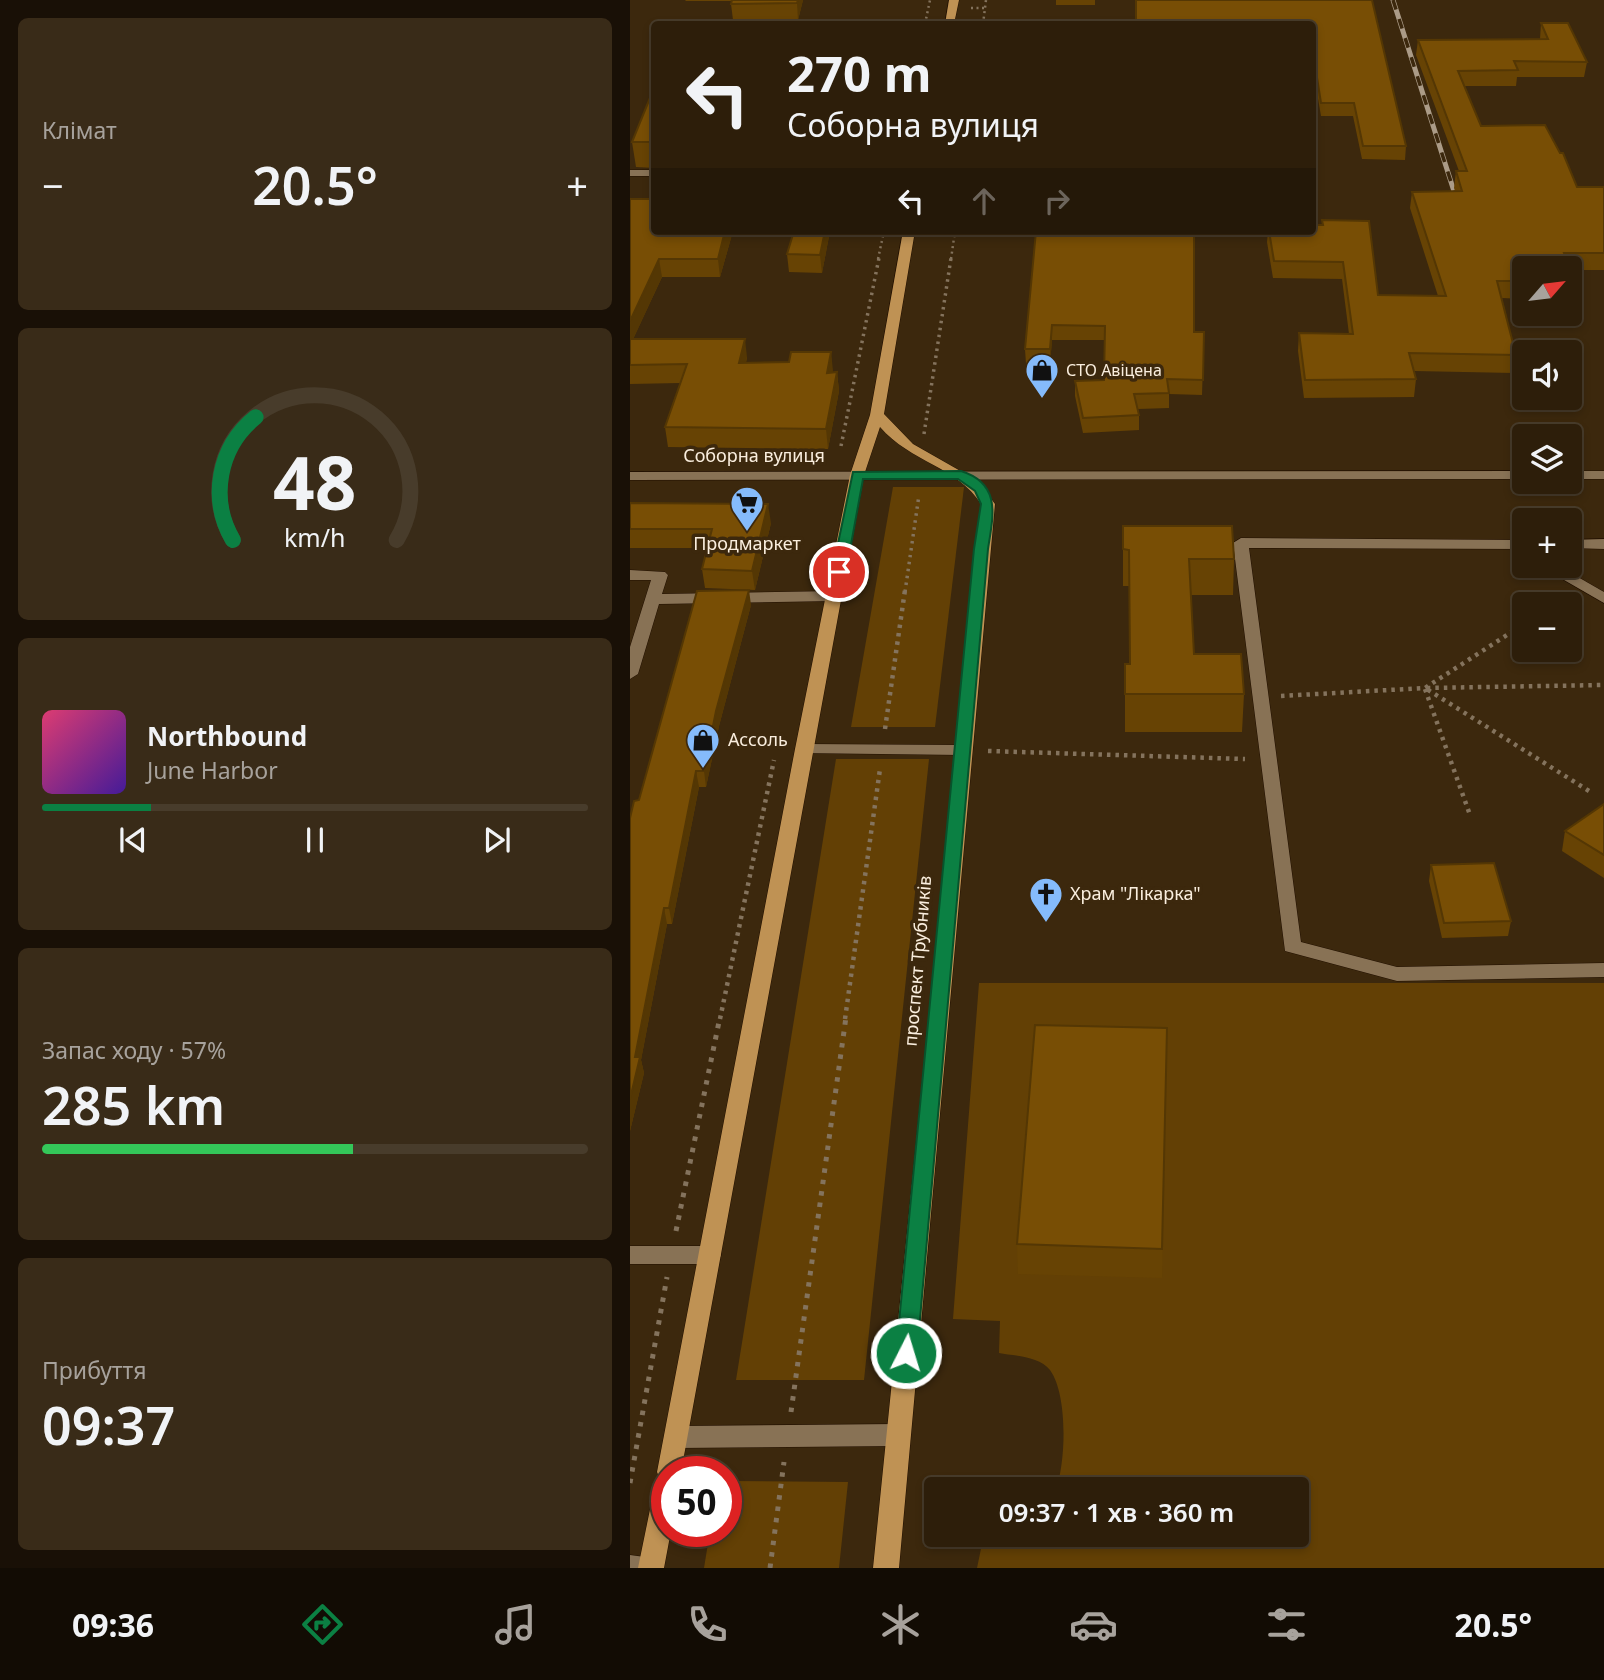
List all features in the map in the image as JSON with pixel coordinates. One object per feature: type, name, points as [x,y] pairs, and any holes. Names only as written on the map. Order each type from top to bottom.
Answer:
[{"type":"main road","points":[[950,21],[954,0]]},
{"type":"main road","points":[[672,1456],[804,749],[857,475],[877,415],[908,235]]},
{"type":"main road","name":"проспект Трубників","points":[[877,415],[921,464],[961,475],[981,489],[988,504],[962,750],[886,1568]]},
{"type":"main road","points":[[651,1568],[655,1547]]},
{"type":"street","points":[[630,173],[651,173]]},
{"type":"street","name":"Соборна вулиця","points":[[630,476],[857,475],[921,464]]},
{"type":"street","points":[[961,475],[1512,475]]},
{"type":"street","points":[[1582,475],[1604,475]]},
{"type":"street","points":[[1512,543],[1241,543],[1292,946],[1397,974],[1604,970]]},
{"type":"street","points":[[1505,543],[1512,547]]},
{"type":"street","points":[[1582,544],[1604,544]]},
{"type":"street","points":[[630,575],[660,575],[630,674]]},
{"type":"street","points":[[1568,578],[1604,598]]},
{"type":"street","points":[[653,599],[834,596]]},
{"type":"street","points":[[804,749],[962,750]]},
{"type":"street","points":[[630,1255],[710,1255]]},
{"type":"street","points":[[676,1437],[898,1435]]},
{"type":"street","points":[[630,1567],[651,1568]]},
{"type":"path","points":[[926,21],[930,0]]},
{"type":"path","points":[[983,21],[986,0]]},
{"type":"path","points":[[835,475],[883,235]]},
{"type":"path","points":[[770,1568],[954,235]]},
{"type":"path","points":[[1425,688],[1512,632]]},
{"type":"path","points":[[1260,697],[1425,688],[1604,685]]},
{"type":"path","points":[[1425,688],[1589,791]]},
{"type":"path","points":[[1425,688],[1470,815]]},
{"type":"path","points":[[630,1483],[671,1255],[777,748]]},
{"type":"path","points":[[962,750],[1268,760]]},
{"type":"shaded area","points":[[893,487],[964,487],[935,727],[851,727]]},
{"type":"shaded area","points":[[836,759],[929,759],[864,1380],[736,1380]]},
{"type":"shaded area","points":[[979,983],[1604,983],[1604,1568],[977,1568],[981,1547],[1309,1547],[1309,1477],[1059,1477],[1064,1428],[1060,1395],[1050,1370],[1033,1359],[999,1353],[1000,1321],[953,1319]]},
{"type":"shaded area","points":[[742,1481],[848,1482],[839,1568],[704,1568],[707,1547],[742,1547]]},
{"type":"building","points":[[732,0],[798,0],[797,3],[731,4]]},
{"type":"building","points":[[1136,0],[1372,0],[1406,146],[1363,146],[1354,103],[1321,103],[1316,71],[1316,21],[1136,21]]},
{"type":"building","points":[[1541,23],[1568,23],[1587,62],[1514,61],[1518,70],[1458,71],[1481,126],[1545,125],[1560,153],[1563,153],[1577,187],[1604,187],[1604,253],[1512,256],[1512,281],[1497,281],[1512,340],[1512,355],[1409,353],[1416,379],[1305,380],[1299,333],[1353,334],[1343,262],[1274,261],[1270,235],[1316,235],[1316,225],[1323,225],[1322,220],[1369,221],[1378,295],[1446,296],[1412,192],[1462,191],[1456,171],[1467,171],[1418,40],[1548,39]]},
{"type":"building","points":[[651,95],[651,142],[632,142]]},
{"type":"building","points":[[630,199],[651,199],[651,235],[724,235],[718,259],[659,259],[630,321]]},
{"type":"building","points":[[793,235],[824,235],[820,255],[787,254]]},
{"type":"building","points":[[1036,235],[1194,235],[1194,332],[1204,332],[1203,380],[1167,379],[1169,393],[1134,394],[1139,415],[1083,418],[1075,381],[1104,380],[1105,326],[1052,325],[1050,349],[1025,349]]},
{"type":"building","points":[[630,339],[745,339],[739,363],[789,362],[791,352],[831,352],[827,373],[837,372],[826,429],[665,427],[687,364],[630,365]]},
{"type":"building","points":[[630,503],[768,504],[752,571],[702,569],[712,529],[630,529]]},
{"type":"building","points":[[1123,526],[1232,526],[1234,559],[1189,559],[1194,654],[1241,654],[1244,694],[1125,694],[1125,664],[1130,664],[1129,550],[1123,549]]},
{"type":"building","points":[[749,590],[716,711],[704,771],[696,771],[669,908],[664,908],[635,1057],[640,1057],[630,1099],[630,818],[634,801],[639,800],[697,591]]},
{"type":"building","points":[[1604,804],[1604,855],[1565,831]]},
{"type":"building","points":[[1494,863],[1511,921],[1444,923],[1431,865]]},
{"type":"building","points":[[1035,1025],[1167,1028],[1162,1249],[1017,1244]]},
{"type":"railway","points":[[1393,0],[1459,207]]},
{"type":"place","name":"СТО Авіцена","points":[[1042,400]]},
{"type":"place","name":"Продмаркет","points":[[747,533]]},
{"type":"place","name":"Ассоль","points":[[703,770]]},
{"type":"place","name":"Храм \"Лікарка\"","points":[[1046,924]]},
{"type":"route","points":[[839,572],[857,475],[961,475],[981,489],[988,504],[981,549],[906,1353]]}]
